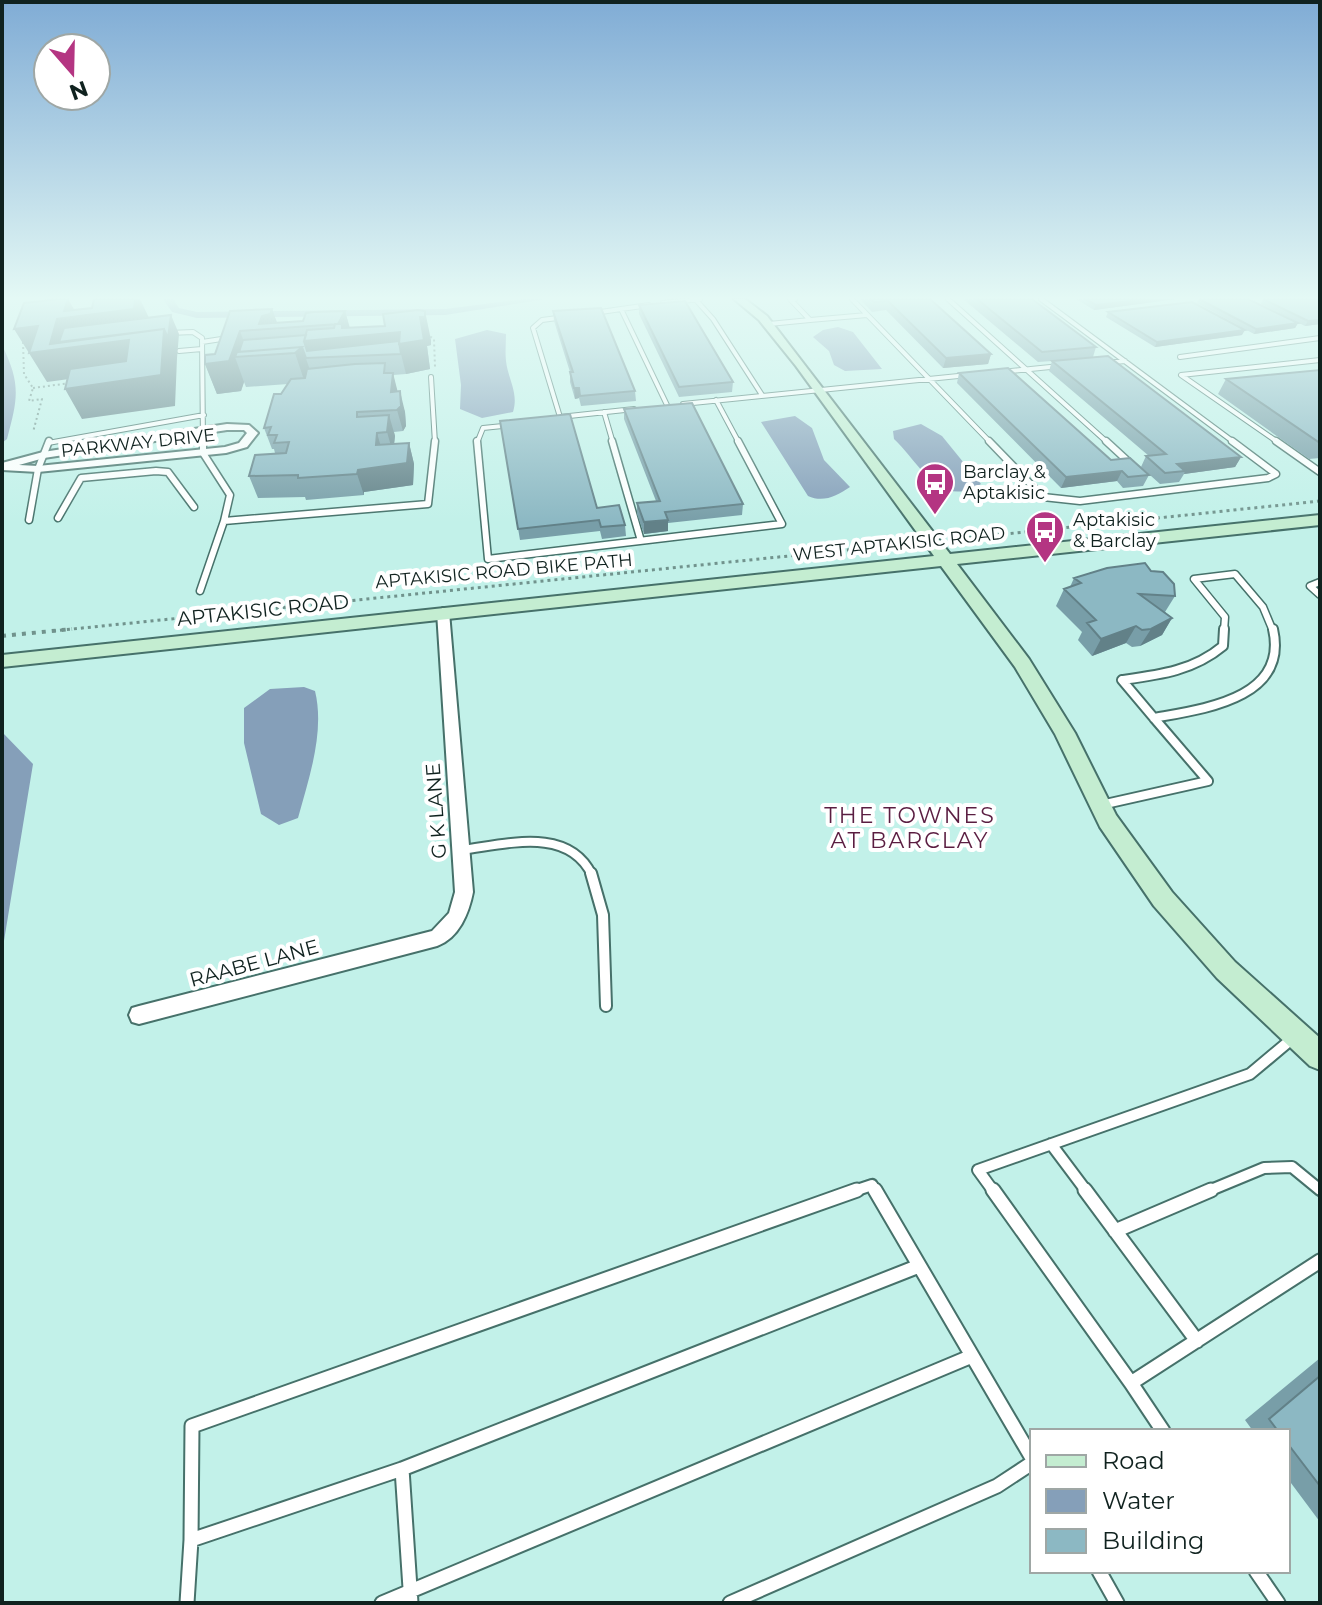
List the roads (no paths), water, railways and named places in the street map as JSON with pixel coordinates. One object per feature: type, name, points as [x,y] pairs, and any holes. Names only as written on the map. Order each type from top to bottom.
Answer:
[{"type":"main road","points":[[808,374],[1022,663],[1065,733],[1101,805],[1163,899],[1226,970],[1319,1052]]},
{"type":"main road","name":"WEST APTAKISIC ROAD","points":[[530,604],[1320,520]]},
{"type":"main road","name":"APTAKISIC ROAD","points":[[2,661],[530,604]]},
{"type":"street","name":"PARKWAY DRIVE","points":[[238,426],[253,433],[243,445],[203,453],[38,469],[2,467],[43,455],[205,430],[238,426]]},
{"type":"street","name":"G K LANE","points":[[380,953],[437,938],[453,926],[460,913],[464,892],[443,612]]},
{"type":"street","name":"RAABE LANE","points":[[139,1015],[380,953]]},
{"type":"lane","points":[[200,591],[230,495],[203,453],[203,374]]},
{"type":"lane","points":[[545,374],[556,418],[635,409]]},
{"type":"lane","points":[[652,374],[667,405]]},
{"type":"lane","points":[[748,374],[762,395]]},
{"type":"lane","points":[[924,374],[1043,497],[1080,501],[1276,474],[1142,374]]},
{"type":"lane","points":[[1031,374],[1138,471]]},
{"type":"lane","points":[[1191,374],[1181,375],[1320,472]]},
{"type":"lane","points":[[651,407],[970,375]]},
{"type":"lane","points":[[224,521],[428,504],[432,491],[434,443],[431,377]]},
{"type":"lane","points":[[203,380],[212,379]]},
{"type":"lane","points":[[525,423],[483,428],[477,440],[488,559],[782,524],[716,400]]},
{"type":"lane","points":[[604,412],[641,541]]},
{"type":"lane","points":[[29,520],[38,469],[49,441],[57,437],[204,415]]},
{"type":"lane","points":[[58,518],[81,478],[156,471],[168,472],[194,507]]},
{"type":"lane","points":[[1150,481],[1161,491]]},
{"type":"lane","points":[[1101,805],[1208,781],[1154,718],[1122,680],[1205,663],[1223,646],[1225,617],[1194,579],[1235,574],[1269,614],[1275,635],[1274,661],[1265,682],[1240,697],[1213,707],[1154,718]]},
{"type":"lane","points":[[1320,582],[1310,586],[1320,595]]},
{"type":"lane","points":[[461,850],[551,843],[570,849],[585,862],[600,901],[606,933],[606,1006]]},
{"type":"lane","points":[[1162,1429],[978,1170],[1250,1074],[1297,1034]]},
{"type":"lane","points":[[1051,1144],[1197,1341]]},
{"type":"lane","points":[[1115,1231],[1264,1168],[1292,1167],[1320,1190]]},
{"type":"lane","points":[[187,1603],[192,1426],[872,1185],[1030,1457]]},
{"type":"lane","points":[[1131,1383],[1320,1261]]},
{"type":"lane","points":[[191,1540],[402,1469],[919,1266]]},
{"type":"lane","points":[[382,1603],[411,1597],[972,1356]]},
{"type":"lane","points":[[730,1603],[997,1486],[1030,1461]]},
{"type":"lane","points":[[402,1469],[411,1597]]},
{"type":"lane","points":[[1100,1573],[1117,1603]]},
{"type":"lane","points":[[1257,1573],[1278,1603]]},
{"type":"water","points":[[2,374],[13,374],[16,391],[14,412],[7,439],[2,443]]},
{"type":"water","points":[[460,374],[509,374],[514,392],[513,412],[482,418],[460,409]]},
{"type":"water","points":[[795,416],[812,428],[824,460],[850,487],[830,498],[808,496],[761,422]]},
{"type":"water","points":[[921,424],[942,436],[981,484],[966,491],[953,491],[942,488],[922,471],[894,439],[893,431]]},
{"type":"water","points":[[304,687],[315,691],[317,739],[298,818],[279,825],[261,814],[244,743],[244,708],[270,689]]},
{"type":"water","points":[[2,732],[33,764],[2,953]]},
{"type":"place","name":"Barclay & Aptakisic","points":[[935,516]]},
{"type":"place","name":"Aptakisic & Barclay","points":[[1045,564]]},
{"type":"district","name":"THE TOWNES AT BARCLAY","points":[[910,828]]}]
